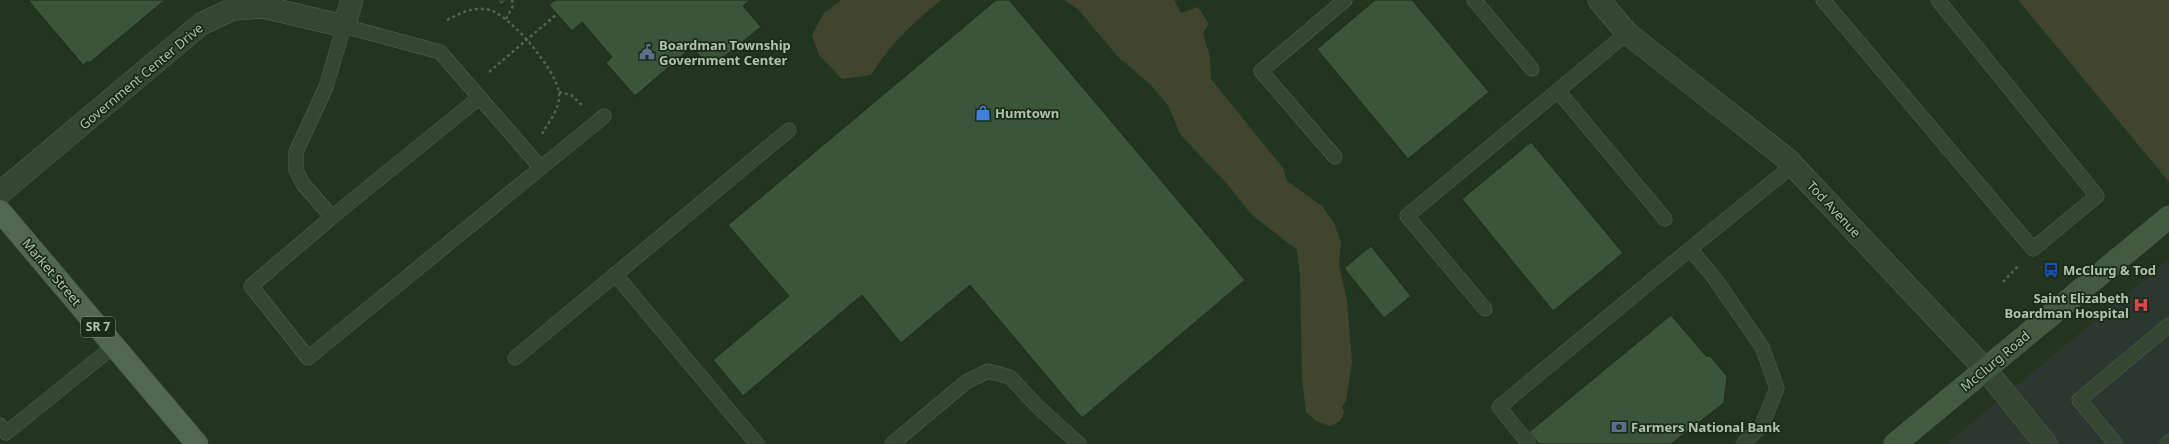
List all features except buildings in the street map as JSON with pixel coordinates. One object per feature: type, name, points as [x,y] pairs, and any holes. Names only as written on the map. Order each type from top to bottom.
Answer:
[{"type":"main road","name":"Market Street","points":[[0,211],[197,444]]},
{"type":"street","points":[[344,26],[352,0]]},
{"type":"street","name":"Tod Avenue","points":[[1599,0],[1627,33],[1793,165],[1985,369],[2046,444]]},
{"type":"street","name":"Government Center Drive","points":[[0,193],[201,24],[233,9],[263,7],[344,26]]},
{"type":"street","name":"McClurg Road","points":[[1895,444],[2169,217]]},
{"type":"lane","points":[[1335,157],[1261,71],[1346,0]]},
{"type":"lane","points":[[1474,0],[1532,69]]},
{"type":"lane","points":[[1823,0],[2033,249],[2097,196],[1938,0]]},
{"type":"lane","points":[[332,216],[304,184],[296,170],[296,152],[326,87],[344,26],[440,52],[541,168]]},
{"type":"lane","points":[[1485,309],[1407,216],[1627,33]]},
{"type":"lane","points":[[1558,91],[1665,219]]},
{"type":"lane","points":[[476,92],[251,286],[308,358],[604,116]]},
{"type":"lane","points":[[515,358],[789,130]]},
{"type":"lane","points":[[1529,444],[1499,407],[1793,165]]},
{"type":"lane","points":[[1690,249],[1713,276],[1762,347],[1777,388],[1762,425],[1743,444]]},
{"type":"lane","points":[[615,274],[755,443]]},
{"type":"lane","points":[[2116,444],[2079,400],[2169,325]]},
{"type":"lane","points":[[0,425],[6,433],[114,346]]},
{"type":"lane","points":[[892,444],[966,382],[988,371],[1010,377],[1037,406],[1079,444]]},
{"type":"path","points":[[506,19],[513,6],[512,0]]},
{"type":"path","points":[[447,20],[467,9],[490,10],[506,19],[527,40],[552,74],[559,92],[557,108],[542,134],[532,157]]},
{"type":"path","points":[[476,92],[527,40],[557,14]]},
{"type":"shaded area","name":"Saint Elizabeth Boardman Hospital","points":[[2169,259],[2169,444],[1946,444],[2057,352]]},
{"type":"green space","points":[[841,0],[941,0],[903,34],[886,53],[871,75],[842,79],[819,55],[812,35],[824,13]]},
{"type":"green space","points":[[1064,0],[1174,0],[1181,13],[1198,7],[1209,24],[1203,33],[1210,57],[1211,79],[1283,168],[1287,181],[1322,206],[1334,223],[1341,243],[1339,265],[1347,300],[1352,362],[1346,401],[1342,407],[1344,412],[1340,421],[1330,426],[1316,421],[1306,412],[1302,377],[1300,277],[1297,250],[1251,214],[1228,185],[1180,134],[1169,107],[1151,85],[1118,57],[1078,9]]},
{"type":"green space","points":[[2018,0],[2169,0],[2169,182]]},
{"type":"place","name":"Boardman Township Government Center","points":[[647,52]]},
{"type":"place","name":"Humtown","points":[[983,113]]},
{"type":"place","name":"McClurg & Tod","points":[[2051,270]]},
{"type":"place","name":"Saint Elizabeth Boardman Hospital","points":[[2141,305]]},
{"type":"place","name":"Farmers National Bank","points":[[1619,427]]}]
